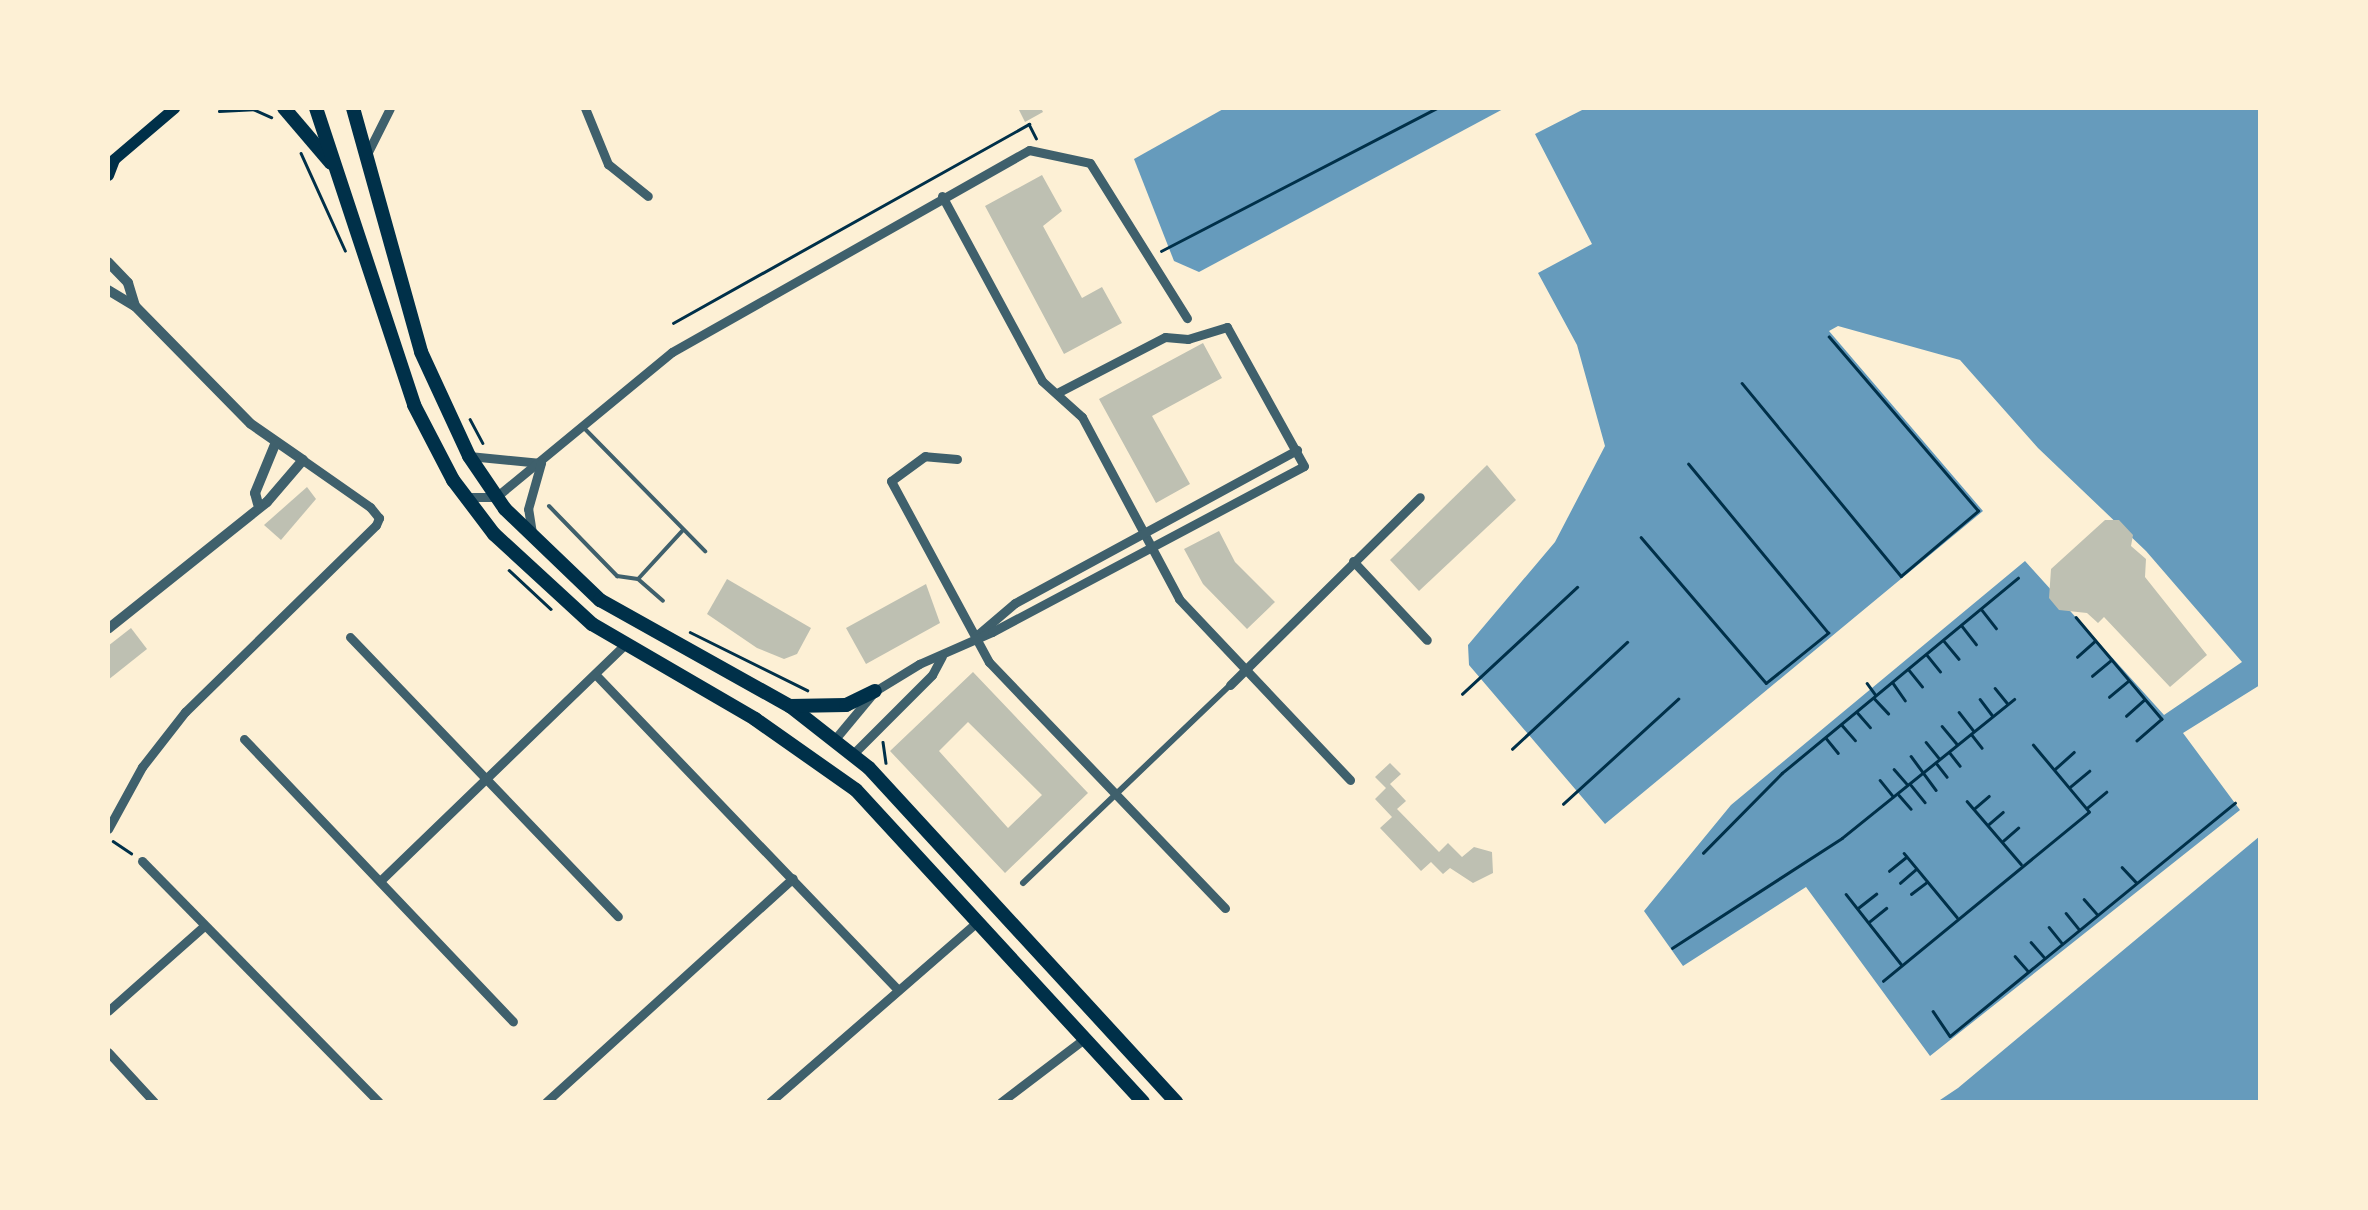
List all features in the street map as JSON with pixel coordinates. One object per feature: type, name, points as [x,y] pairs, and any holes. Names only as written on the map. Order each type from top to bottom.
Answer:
[{"type":"main road","points":[[108,174],[111,159],[174,108]]},
{"type":"main road","points":[[316,108],[406,387],[464,496],[532,574],[624,645],[827,768],[1143,1102]]},
{"type":"main road","points":[[353,108],[421,352],[469,456],[496,498],[578,584],[644,630],[790,706],[853,754],[1176,1102]]},
{"type":"main road","points":[[279,113],[334,167]]},
{"type":"main road","points":[[790,706],[846,705],[875,691]]},
{"type":"main road","points":[[827,768],[835,739]]},
{"type":"main road","points":[[827,768],[853,754]]},
{"type":"street","points":[[365,161],[390,108]]},
{"type":"street","points":[[585,108],[608,164],[648,196]]},
{"type":"street","points":[[464,496],[496,498],[672,352],[942,196],[1035,150],[1090,163],[1187,318]]},
{"type":"street","points":[[942,196],[1042,381],[1059,392],[1082,418],[1178,599],[1350,780]]},
{"type":"street","points":[[108,262],[128,283],[136,306]]},
{"type":"street","points":[[108,290],[136,306],[226,401],[379,518],[313,594],[186,712],[142,767],[108,829]]},
{"type":"street","points":[[835,739],[875,691],[1304,466],[1227,327],[1188,339],[1165,338],[1059,392]]},
{"type":"street","points":[[258,504],[255,493],[276,442]]},
{"type":"street","points":[[974,636],[1015,603],[1297,450]]},
{"type":"street","points":[[469,456],[541,463]]},
{"type":"street","points":[[957,459],[925,456],[890,480],[974,636],[1001,680],[1117,793],[1225,908]]},
{"type":"street","points":[[108,629],[258,504],[267,502],[303,460]]},
{"type":"street","points":[[534,542],[528,509],[541,463]]},
{"type":"street","points":[[1023,883],[1420,497]]},
{"type":"street","points":[[1352,561],[1427,640]]},
{"type":"street","points":[[350,636],[618,916]]},
{"type":"street","points":[[380,881],[624,645]]},
{"type":"street","points":[[853,754],[932,674],[942,656]]},
{"type":"street","points":[[596,674],[898,990]]},
{"type":"street","points":[[244,739],[513,1021]]},
{"type":"street","points":[[142,861],[379,1102]]},
{"type":"street","points":[[546,1102],[793,878]]},
{"type":"street","points":[[770,1102],[976,924]]},
{"type":"street","points":[[108,1011],[204,926]]},
{"type":"street","points":[[1002,1102],[1084,1040]]},
{"type":"street","points":[[108,1052],[154,1102]]},
{"type":"lane","points":[[584,428],[705,551]]},
{"type":"lane","points":[[548,506],[617,576],[638,579],[663,601]]},
{"type":"lane","points":[[638,579],[683,530]]},
{"type":"path","points":[[1150,256],[1438,108]]},
{"type":"path","points":[[219,111],[253,109],[279,113]]},
{"type":"path","points":[[673,323],[1029,124],[1035,150]]},
{"type":"path","points":[[295,140],[350,264]]},
{"type":"path","points":[[1742,383],[1900,576],[1978,511],[1829,337]]},
{"type":"path","points":[[466,410],[492,451]]},
{"type":"path","points":[[1642,537],[1766,683],[1828,633],[1688,464]]},
{"type":"path","points":[[1703,852],[1825,737],[2018,578]]},
{"type":"path","points":[[1462,694],[1577,587]]},
{"type":"path","points":[[1981,609],[1996,628]]},
{"type":"path","points":[[2076,617],[2162,718],[2137,740]]},
{"type":"path","points":[[1961,625],[1976,644]]},
{"type":"path","points":[[684,630],[728,646],[815,692]]},
{"type":"path","points":[[1944,640],[1959,659]]},
{"type":"path","points":[[2077,657],[2096,640]]},
{"type":"path","points":[[1512,749],[1627,642]]},
{"type":"path","points":[[1926,654],[1940,671]]},
{"type":"path","points":[[2092,676],[2112,660]]},
{"type":"path","points":[[1908,668],[1922,686]]},
{"type":"path","points":[[2110,697],[2129,680]]},
{"type":"path","points":[[1867,682],[1888,713]]},
{"type":"path","points":[[1892,682],[1905,700]]},
{"type":"path","points":[[1996,688],[2008,704]]},
{"type":"path","points":[[1563,804],[1678,699]]},
{"type":"path","points":[[1672,948],[1896,795],[2014,699]]},
{"type":"path","points":[[2126,716],[2146,699]]},
{"type":"path","points":[[1980,700],[1993,716]]},
{"type":"path","points":[[1856,711],[1870,728]]},
{"type":"path","points":[[1959,712],[1982,748]]},
{"type":"path","points":[[1841,724],[1855,740]]},
{"type":"path","points":[[1942,726],[1958,745]]},
{"type":"path","points":[[1825,737],[1838,754]]},
{"type":"path","points":[[1926,742],[1947,776]]},
{"type":"path","points":[[2032,745],[2086,809]]},
{"type":"path","points":[[1949,752],[1960,766]]},
{"type":"path","points":[[2053,770],[2074,752]]},
{"type":"path","points":[[1912,756],[1936,790]]},
{"type":"path","points":[[1894,768],[1925,802]]},
{"type":"path","points":[[2069,788],[2089,771]]},
{"type":"path","points":[[1880,780],[1910,809]]},
{"type":"path","points":[[1882,981],[2023,866],[2106,792]]},
{"type":"path","points":[[1974,809],[1990,796]]},
{"type":"path","points":[[1967,801],[2023,866]]},
{"type":"path","points":[[1934,1010],[1950,1036],[2235,803]]},
{"type":"path","points":[[1988,825],[2003,812]]},
{"type":"path","points":[[2002,842],[2018,828]]},
{"type":"path","points":[[108,837],[142,861]]},
{"type":"path","points":[[1889,872],[1905,855],[1959,919]]},
{"type":"path","points":[[2122,867],[2137,884]]},
{"type":"path","points":[[1900,883],[1917,868]]},
{"type":"path","points":[[1912,894],[1928,881]]},
{"type":"path","points":[[1846,894],[1902,966]]},
{"type":"path","points":[[1857,908],[1876,894]]},
{"type":"path","points":[[2084,899],[2098,916]]},
{"type":"path","points":[[1868,922],[1886,908]]},
{"type":"path","points":[[2066,913],[2080,930]]},
{"type":"path","points":[[2049,928],[2063,944]]},
{"type":"path","points":[[2032,942],[2045,958]]},
{"type":"path","points":[[2015,956],[2028,972]]},
{"type":"water","points":[[1225,108],[1505,108],[1199,272],[1174,261],[1134,159]]},
{"type":"water","points":[[1586,108],[2260,108],[2260,685],[2183,733],[2240,810],[1930,1056],[1806,887],[1683,966],[1644,911],[1731,805],[2025,561],[2164,715],[2242,662],[2146,551],[2038,448],[1960,360],[1838,326],[1829,331],[1983,511],[1605,824],[1469,665],[1468,645],[1555,542],[1605,446],[1577,345],[1538,273],[1592,244],[1535,134]]},
{"type":"water","points":[[2260,836],[2260,1102],[1937,1102],[1958,1088]]},
{"type":"building","points":[[1018,108],[1041,108],[1043,112],[1025,122]]},
{"type":"building","points":[[1042,175],[1062,211],[1043,226],[1082,298],[1102,287],[1122,323],[1064,354],[985,206]]},
{"type":"building","points":[[1203,343],[1222,378],[1152,416],[1190,484],[1156,503],[1099,399]]},
{"type":"building","points":[[1487,465],[1516,500],[1419,591],[1390,560]]},
{"type":"building","points":[[307,487],[316,499],[281,540],[264,525]]},
{"type":"building","points":[[2105,520],[2119,520],[2133,535],[2131,546],[2146,559],[2145,577],[2207,655],[2170,687],[2104,617],[2098,623],[2087,613],[2059,610],[2049,598],[2051,569]]},
{"type":"building","points":[[1219,531],[1235,562],[1275,602],[1247,629],[1203,584],[1184,549]]},
{"type":"building","points":[[727,579],[811,628],[797,654],[784,659],[757,648],[707,614]]},
{"type":"building","points":[[926,584],[940,623],[866,664],[846,628]]},
{"type":"building","points":[[131,628],[147,649],[108,680],[108,646]]},
{"type":"building","points":[[973,672],[1088,793],[1005,873],[890,751]],"holes":[[[968,722],[1042,795],[1008,828],[939,751]]]},
{"type":"building","points":[[1390,763],[1401,774],[1390,784],[1406,801],[1397,809],[1439,852],[1448,843],[1462,857],[1474,847],[1492,852],[1493,873],[1473,883],[1450,868],[1443,874],[1431,862],[1421,871],[1380,828],[1392,817],[1375,799],[1386,788],[1375,777]]}]
